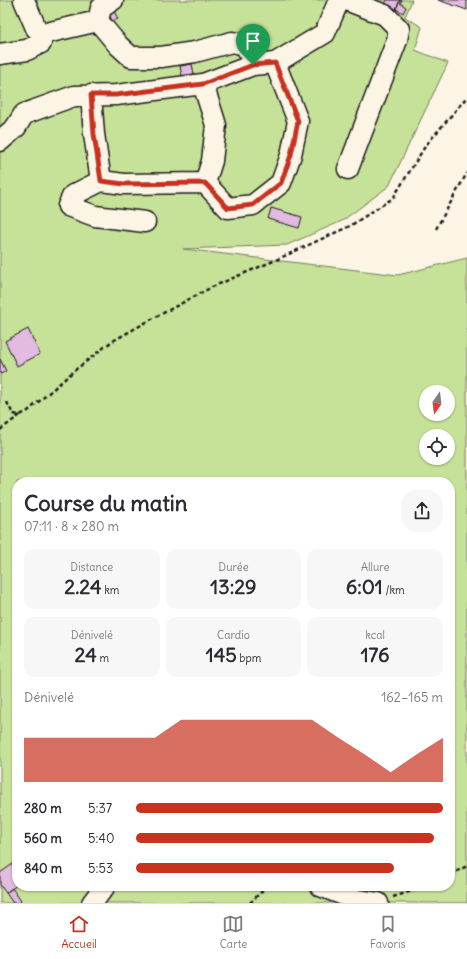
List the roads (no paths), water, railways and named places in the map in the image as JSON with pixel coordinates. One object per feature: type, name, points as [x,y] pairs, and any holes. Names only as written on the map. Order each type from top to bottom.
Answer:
[{"type":"street","points":[[24,0],[36,28],[42,34]]},
{"type":"street","points":[[98,21],[101,8],[113,0]]},
{"type":"street","points":[[0,142],[8,125],[24,114],[74,96],[116,95],[203,84],[253,65],[275,63],[325,33],[340,0]]},
{"type":"street","points":[[346,0],[385,15],[398,29],[398,40],[348,169]]},
{"type":"street","points":[[42,34],[98,21]]},
{"type":"street","points":[[98,21],[118,45],[131,57],[160,57],[195,52],[232,42],[246,45],[253,65]]},
{"type":"street","points":[[0,54],[28,50],[41,43],[42,34]]},
{"type":"street","points":[[145,222],[95,216],[68,206],[72,195],[101,181],[124,184],[205,183],[228,208],[253,205],[281,183],[291,155],[298,121],[275,63]]},
{"type":"street","points":[[203,84],[216,125],[212,161],[205,183]]},
{"type":"street","points":[[91,95],[94,134],[101,181]]},
{"type":"street","points":[[92,903],[102,891]]},
{"type":"street","points":[[334,891],[366,902]]}]
